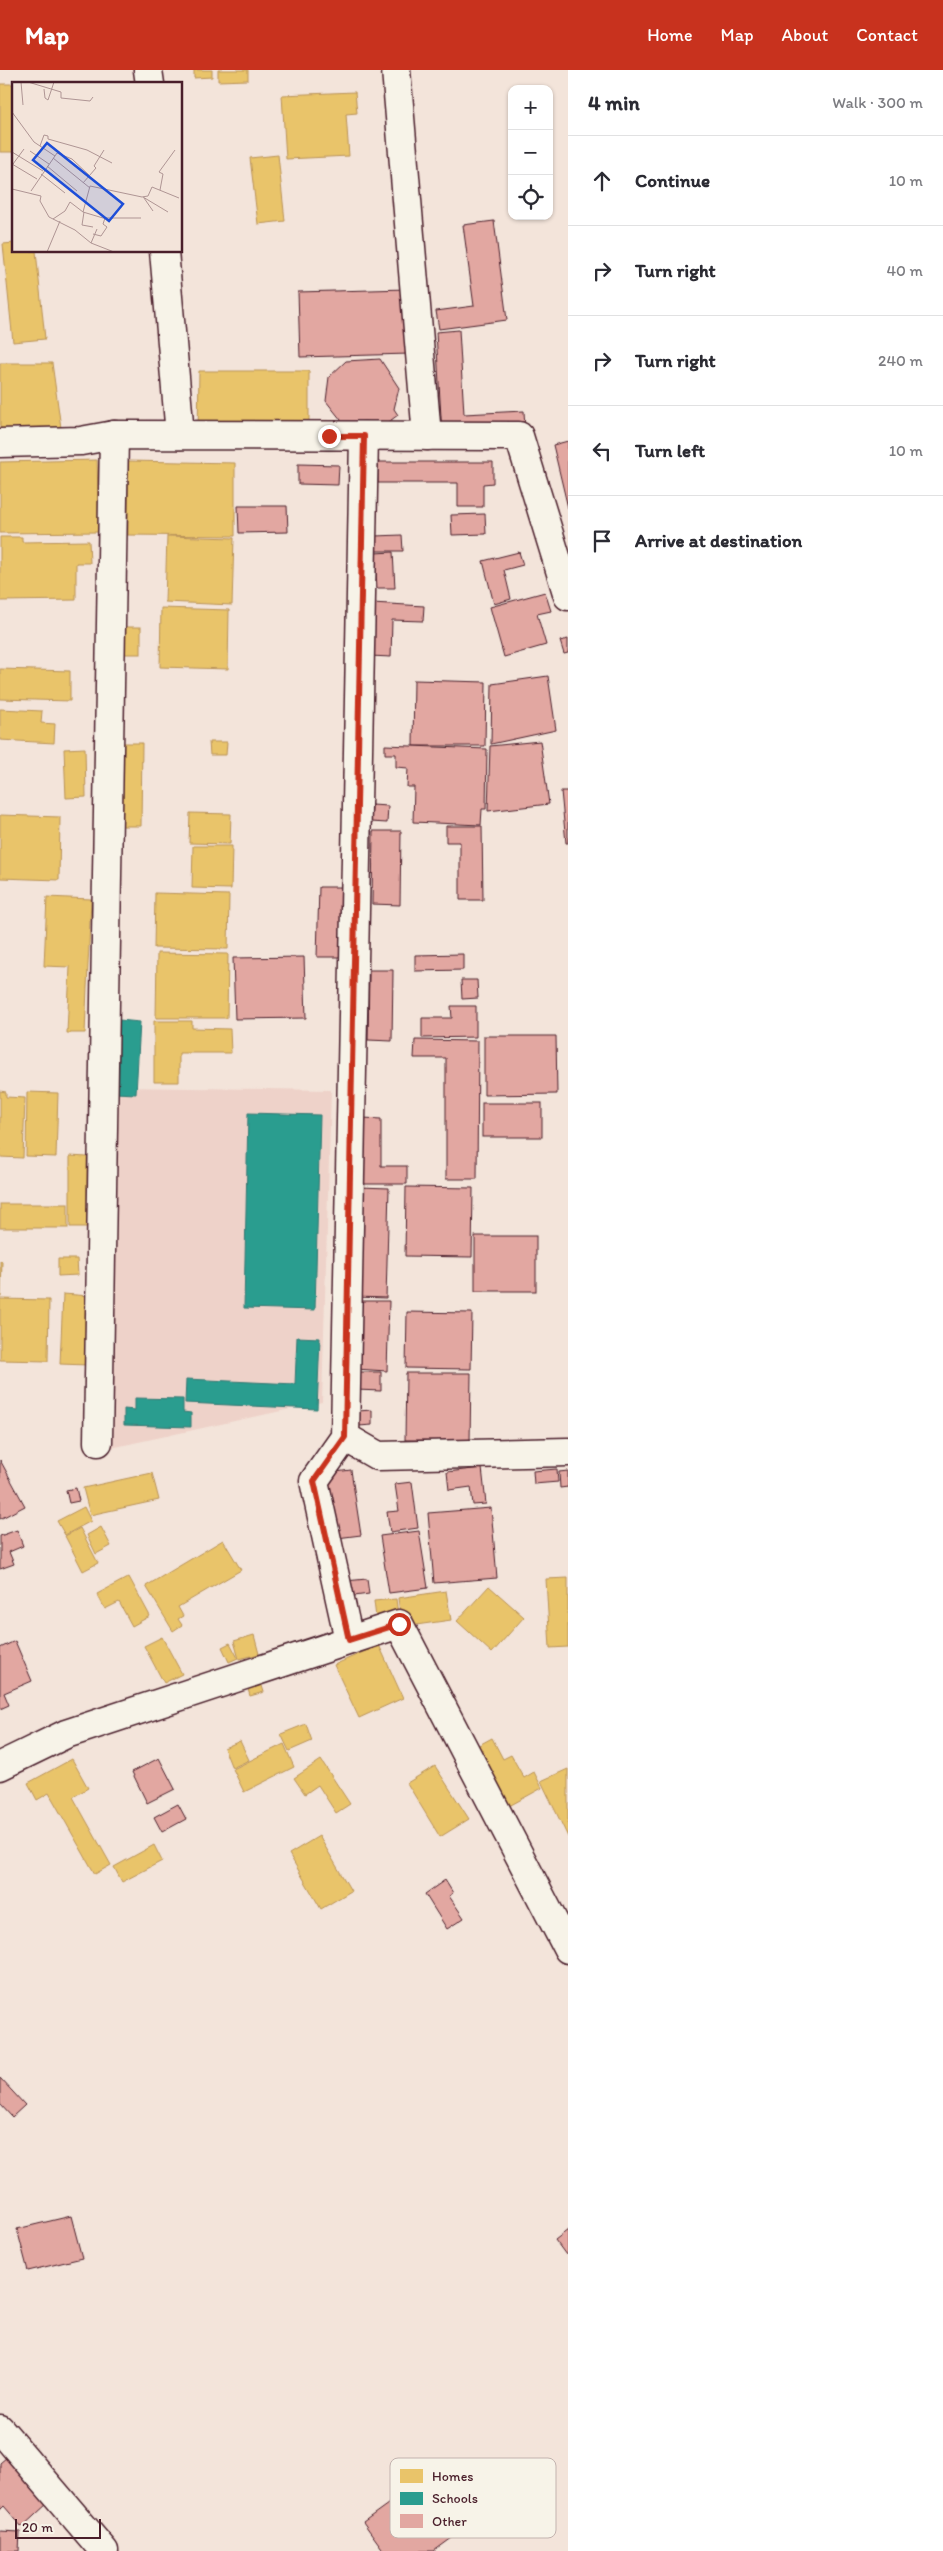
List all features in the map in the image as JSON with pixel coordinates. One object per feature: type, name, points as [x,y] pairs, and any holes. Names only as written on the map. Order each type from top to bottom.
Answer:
[{"type":"street","points":[[396,70],[427,436]]},
{"type":"street","points":[[164,252],[180,436]]},
{"type":"street","points":[[0,443],[81,441],[114,435],[519,436],[568,596]]},
{"type":"street","points":[[98,1442],[114,435]]},
{"type":"street","points":[[349,1640],[314,1481],[345,1437],[364,436]]},
{"type":"street","points":[[345,1437],[378,1456],[568,1452]]},
{"type":"street","points":[[0,1766],[66,1734],[399,1624],[568,1949]]},
{"type":"street","points":[[0,2429],[104,2551]]},
{"type":"shaded area","points":[[119,1087],[331,1090],[322,1402],[111,1448]]},
{"type":"building: Homes","points":[[194,70],[212,70],[212,77],[194,78]]},
{"type":"building: Homes","points":[[218,70],[248,70],[248,80],[218,81]]},
{"type":"building: Homes","points":[[0,84],[12,84],[12,152],[0,152]]},
{"type":"building: Homes","points":[[355,92],[357,113],[346,114],[349,156],[286,159],[282,95]]},
{"type":"building: Homes","points":[[278,155],[285,221],[258,224],[250,158]]},
{"type":"building: Homes","points":[[12,243],[12,252],[36,252],[45,339],[13,342],[3,244]]},
{"type":"building: Homes","points":[[0,363],[52,363],[62,435],[0,435]]},
{"type":"building: Homes","points":[[199,371],[309,371],[309,433],[198,432]]},
{"type":"building: Homes","points":[[97,460],[99,532],[0,533],[0,462]]},
{"type":"building: Homes","points":[[128,461],[235,463],[235,536],[128,535]]},
{"type":"building: Homes","points":[[167,536],[234,538],[232,605],[165,602]]},
{"type":"building: Homes","points":[[0,537],[22,537],[22,542],[89,541],[90,563],[76,563],[76,600],[0,601]]},
{"type":"building: Homes","points":[[161,608],[229,610],[228,669],[160,667]]},
{"type":"building: Homes","points":[[120,627],[141,627],[141,654],[120,654]]},
{"type":"building: Homes","points":[[0,669],[70,671],[70,701],[0,699]]},
{"type":"building: Homes","points":[[0,709],[42,711],[41,723],[55,724],[54,743],[0,740]]},
{"type":"building: Homes","points":[[209,742],[227,742],[226,755],[210,755]]},
{"type":"building: Homes","points":[[117,743],[142,743],[141,826],[116,826]]},
{"type":"building: Homes","points":[[85,748],[86,797],[66,798],[64,749]]},
{"type":"building: Homes","points":[[190,813],[231,814],[230,844],[189,843]]},
{"type":"building: Homes","points":[[0,815],[60,817],[59,880],[0,878]]},
{"type":"building: Homes","points":[[193,846],[232,846],[231,889],[192,888]]},
{"type":"building: Homes","points":[[155,893],[229,895],[228,949],[154,948]]},
{"type":"building: Homes","points":[[47,897],[91,899],[85,1033],[67,1033],[70,967],[44,966]]},
{"type":"building: Homes","points":[[157,953],[228,954],[227,1018],[156,1018]]},
{"type":"building: Homes","points":[[154,1021],[192,1021],[192,1028],[230,1029],[231,1053],[179,1053],[179,1082],[154,1082]]},
{"type":"building: Homes","points":[[0,1091],[6,1092],[6,1097],[25,1098],[23,1158],[0,1157]]},
{"type":"building: Homes","points":[[27,1092],[58,1093],[56,1157],[26,1156]]},
{"type":"building: Homes","points":[[70,1156],[87,1157],[87,1227],[70,1227]]},
{"type":"building: Homes","points":[[0,1204],[68,1204],[68,1228],[0,1228]]},
{"type":"building: Homes","points":[[58,1259],[77,1259],[78,1275],[58,1276]]},
{"type":"building: Homes","points":[[0,1261],[2,1261],[1,1297],[0,1297]]},
{"type":"building: Homes","points":[[63,1294],[90,1296],[88,1365],[60,1364]]},
{"type":"building: Homes","points":[[0,1299],[49,1300],[48,1361],[0,1360]]},
{"type":"building: Homes","points":[[152,1473],[159,1500],[90,1515],[83,1488]]},
{"type":"building: Homes","points":[[84,1507],[91,1521],[65,1535],[57,1521]]},
{"type":"building: Homes","points":[[101,1527],[111,1546],[96,1554],[87,1535]]},
{"type":"building: Homes","points":[[80,1528],[98,1563],[83,1571],[65,1536]]},
{"type":"building: Homes","points":[[223,1540],[241,1570],[178,1607],[183,1616],[178,1619],[182,1625],[173,1631],[146,1586]]},
{"type":"building: Homes","points":[[129,1577],[150,1616],[132,1626],[119,1602],[105,1609],[97,1594]]},
{"type":"building: Homes","points":[[568,1578],[568,1647],[550,1648],[546,1579]]},
{"type":"building: Homes","points":[[489,1586],[524,1617],[492,1653],[457,1621]]},
{"type":"building: Homes","points":[[446,1591],[451,1620],[402,1627],[398,1598]]},
{"type":"building: Homes","points":[[396,1599],[398,1615],[376,1618],[374,1601]]},
{"type":"building: Homes","points":[[254,1635],[259,1654],[239,1659],[234,1641]]},
{"type":"building: Homes","points":[[162,1637],[182,1674],[164,1683],[144,1646]]},
{"type":"building: Homes","points":[[230,1643],[238,1658],[229,1662],[222,1647]]},
{"type":"building: Homes","points":[[379,1645],[403,1698],[359,1718],[334,1665]]},
{"type":"building: Homes","points":[[259,1677],[264,1692],[250,1696],[246,1682]]},
{"type":"building: Homes","points":[[306,1724],[312,1741],[289,1751],[281,1734]]},
{"type":"building: Homes","points":[[492,1738],[503,1759],[511,1755],[524,1778],[534,1772],[542,1788],[500,1811],[468,1751]]},
{"type":"building: Homes","points":[[240,1741],[249,1760],[232,1768],[224,1748]]},
{"type":"building: Homes","points":[[284,1744],[294,1767],[244,1792],[233,1769]]},
{"type":"building: Homes","points":[[72,1759],[88,1788],[73,1797],[111,1865],[95,1874],[49,1793],[37,1800],[28,1783]]},
{"type":"building: Homes","points":[[321,1760],[350,1804],[336,1813],[318,1785],[305,1794],[294,1778]]},
{"type":"building: Homes","points":[[435,1766],[469,1819],[440,1837],[407,1783]]},
{"type":"building: Homes","points":[[568,1769],[568,1837],[541,1781]]},
{"type":"building: Homes","points":[[319,1836],[351,1891],[321,1909],[289,1854]]},
{"type":"building: Homes","points":[[154,1845],[162,1861],[122,1882],[114,1867]]},
{"type":"building: Schools","points":[[119,1020],[140,1022],[136,1094],[115,1093]]},
{"type":"building: Schools","points":[[248,1113],[320,1115],[315,1310],[244,1308]]},
{"type":"building: Schools","points":[[297,1337],[320,1338],[317,1409],[185,1403],[186,1379],[295,1384]]},
{"type":"building: Schools","points":[[135,1398],[183,1399],[183,1412],[191,1413],[191,1427],[124,1425],[124,1409],[135,1410]]},
{"type":"building: Other","points":[[494,221],[507,320],[439,329],[436,311],[474,306],[463,225]]},
{"type":"building: Other","points":[[407,289],[409,354],[300,357],[298,292]]},
{"type":"building: Other","points":[[459,330],[464,414],[524,411],[525,430],[442,434],[436,332]]},
{"type":"building: Other","points":[[380,359],[399,388],[394,409],[398,415],[372,434],[345,425],[326,401],[329,377],[346,361]]},
{"type":"building: Other","points":[[568,441],[568,508],[553,445]]},
{"type":"building: Other","points":[[378,462],[493,462],[493,483],[483,484],[483,507],[458,507],[458,483],[378,483]]},
{"type":"building: Other","points":[[298,464],[339,465],[338,485],[298,484]]},
{"type":"building: Other","points":[[238,506],[287,506],[288,532],[239,533]]},
{"type":"building: Other","points":[[485,514],[486,534],[452,535],[451,515]]},
{"type":"building: Other","points":[[402,535],[403,551],[376,551],[375,536]]},
{"type":"building: Other","points":[[393,552],[395,588],[377,588],[375,553]]},
{"type":"building: Other","points":[[519,552],[523,565],[504,570],[511,599],[494,604],[483,561]]},
{"type":"building: Other","points":[[545,592],[551,611],[537,614],[546,645],[504,657],[490,607]]},
{"type":"building: Other","points":[[372,603],[424,606],[423,621],[392,620],[391,657],[370,656]]},
{"type":"building: Other","points":[[568,639],[568,653],[564,654],[560,641]]},
{"type":"building: Other","points":[[548,676],[556,730],[491,744],[492,684]]},
{"type":"building: Other","points":[[414,680],[486,682],[485,746],[413,746]]},
{"type":"building: Other","points":[[540,741],[549,804],[488,811],[490,746]]},
{"type":"building: Other","points":[[385,745],[487,749],[486,809],[482,809],[481,825],[413,822],[414,787],[407,787],[408,768],[396,767],[396,754],[385,754]]},
{"type":"building: Other","points":[[561,791],[568,791],[568,843],[566,843]]},
{"type":"building: Other","points":[[372,805],[388,806],[387,823],[371,822]]},
{"type":"building: Other","points":[[446,826],[482,826],[483,900],[460,900],[460,842],[446,842]]},
{"type":"building: Other","points":[[373,831],[401,831],[400,905],[372,904]]},
{"type":"building: Other","points":[[319,887],[345,887],[343,957],[317,957]]},
{"type":"building: Other","points":[[463,954],[463,970],[415,971],[415,955]]},
{"type":"building: Other","points":[[304,957],[306,1018],[235,1019],[233,958]]},
{"type":"building: Other","points":[[369,970],[393,970],[392,1041],[368,1040]]},
{"type":"building: Other","points":[[461,980],[477,980],[478,998],[462,999]]},
{"type":"building: Other","points":[[451,1006],[476,1006],[476,1037],[422,1038],[422,1018],[452,1018]]},
{"type":"building: Other","points":[[484,1036],[556,1036],[557,1094],[484,1095]]},
{"type":"building: Other","points":[[415,1040],[478,1041],[477,1179],[446,1179],[446,1058],[414,1058]]},
{"type":"building: Other","points":[[482,1103],[542,1103],[542,1137],[482,1137]]},
{"type":"building: Other","points":[[363,1118],[381,1119],[381,1166],[407,1166],[407,1184],[362,1184]]},
{"type":"building: Other","points":[[359,1187],[389,1188],[386,1298],[356,1297]]},
{"type":"building: Other","points":[[406,1187],[473,1188],[472,1257],[405,1256]]},
{"type":"building: Other","points":[[475,1236],[536,1236],[536,1291],[475,1291]]},
{"type":"building: Other","points":[[358,1301],[389,1301],[387,1371],[356,1369]]},
{"type":"building: Other","points":[[407,1312],[472,1313],[471,1369],[406,1368]]},
{"type":"building: Other","points":[[356,1372],[381,1372],[381,1391],[356,1390]]},
{"type":"building: Other","points":[[406,1373],[471,1373],[470,1441],[405,1440]]},
{"type":"building: Other","points":[[372,1410],[372,1425],[359,1426],[358,1411]]},
{"type":"building: Other","points":[[0,1460],[25,1506],[0,1519]]},
{"type":"building: Other","points":[[482,1468],[486,1504],[473,1505],[471,1487],[449,1490],[447,1472]]},
{"type":"building: Other","points":[[557,1469],[558,1482],[534,1484],[533,1471]]},
{"type":"building: Other","points":[[351,1470],[361,1535],[337,1538],[328,1473]]},
{"type":"building: Other","points":[[568,1471],[568,1487],[560,1488],[559,1472]]},
{"type":"building: Other","points":[[412,1482],[418,1528],[390,1532],[387,1512],[399,1511],[395,1484]]},
{"type":"building: Other","points":[[76,1488],[79,1501],[69,1503],[66,1490]]},
{"type":"building: Other","points":[[491,1508],[497,1578],[434,1583],[428,1513]]},
{"type":"building: Other","points":[[17,1530],[23,1546],[9,1552],[14,1564],[0,1569],[0,1536]]},
{"type":"building: Other","points":[[419,1531],[428,1588],[389,1593],[380,1536]]},
{"type":"building: Other","points":[[367,1579],[369,1594],[347,1597],[345,1581]]},
{"type":"building: Other","points":[[15,1641],[32,1681],[4,1693],[9,1705],[0,1709],[0,1648]]},
{"type":"building: Other","points":[[159,1758],[175,1789],[147,1803],[132,1772]]},
{"type":"building: Other","points":[[178,1804],[186,1819],[162,1832],[154,1817]]},
{"type":"building: Other","points":[[445,1880],[453,1893],[449,1896],[464,1918],[447,1929],[425,1894]]},
{"type":"building: Other","points":[[0,2078],[25,2105],[12,2117],[0,2104]]},
{"type":"building: Other","points":[[71,2216],[82,2258],[28,2271],[17,2229]]},
{"type":"building: Other","points":[[568,2230],[568,2253],[566,2255],[555,2240]]},
{"type":"building: Other","points":[[7,2457],[48,2503],[22,2527],[4,2506],[0,2510],[0,2463]]},
{"type":"building: Other","points":[[390,2502],[390,2538],[452,2538],[434,2551],[384,2551],[363,2522]]},
{"type":"building: Other","points":[[0,2531],[20,2532],[19,2551],[0,2551]]},
{"type":"route","points":[[329,436],[364,436],[345,1437],[314,1481],[349,1640],[399,1624]]}]
